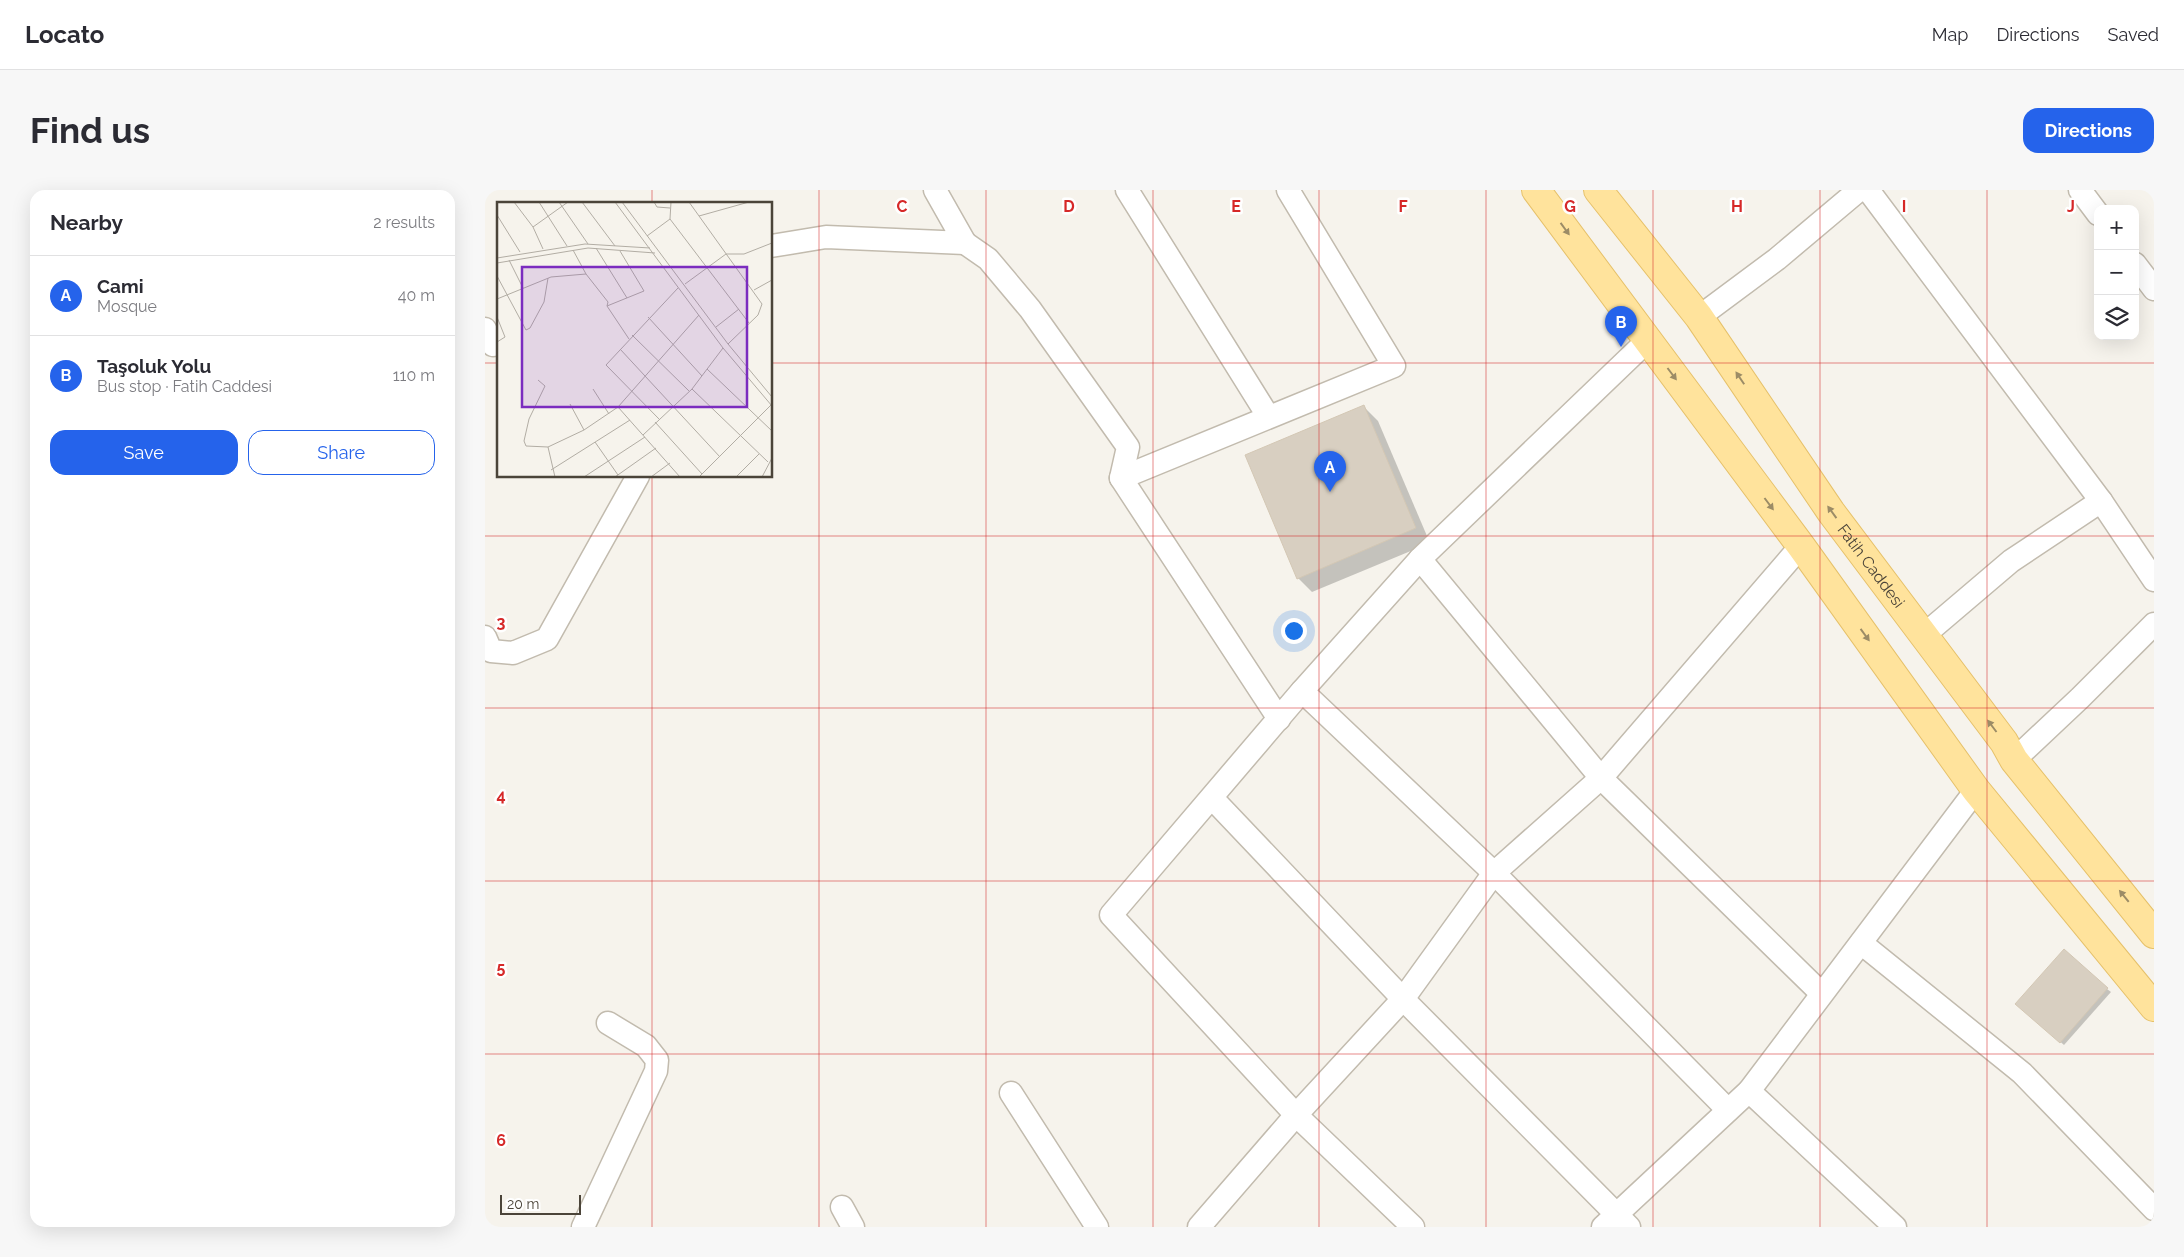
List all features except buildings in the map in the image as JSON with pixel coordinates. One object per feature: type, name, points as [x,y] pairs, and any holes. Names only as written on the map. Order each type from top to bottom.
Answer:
[{"type":"main road","points":[[1536,190],[1801,546],[1976,790],[2154,1007]]},
{"type":"main road","name":"Fatih Caddesi","points":[[1599,190],[1699,317],[1831,512],[2004,742],[2014,760],[2154,934]]},
{"type":"street","points":[[935,190],[965,243],[988,260],[1031,309],[1128,447],[1121,478],[1279,719]]},
{"type":"street","points":[[1127,190],[1268,416]]},
{"type":"street","points":[[1121,478],[1393,366],[1288,190]]},
{"type":"street","points":[[1699,317],[1777,259],[1859,190]]},
{"type":"street","points":[[1868,190],[2101,501],[2154,580]]},
{"type":"street","points":[[2080,190],[2094,209]]},
{"type":"street","points":[[773,246],[826,237],[965,243]]},
{"type":"street","points":[[2139,269],[2154,289]]},
{"type":"street","points":[[1413,1227],[1296,1115],[1111,915],[1302,691],[1419,559],[1647,341]]},
{"type":"street","points":[[485,637],[491,651],[513,654],[547,639],[638,478]]},
{"type":"street","points":[[1924,635],[2011,562],[2101,501]]},
{"type":"street","points":[[1199,1227],[1296,1115],[1403,999],[1493,873],[1601,778],[1801,546]]},
{"type":"street","points":[[1419,559],[1601,778],[1821,993]]},
{"type":"street","points":[[2014,760],[2080,698],[2154,624]]},
{"type":"street","points":[[1302,691],[1493,873],[1728,1110]]},
{"type":"street","points":[[1212,798],[1617,1223],[1749,1090],[1976,790]]},
{"type":"street","points":[[1861,943],[2022,1073],[2154,1208]]},
{"type":"street","points":[[583,1227],[656,1071],[657,1060],[646,1046],[608,1023]]},
{"type":"street","points":[[1749,1090],[1895,1227]]},
{"type":"street","points":[[1011,1093],[1097,1227]]},
{"type":"street","points":[[842,1207],[853,1227]]},
{"type":"place","name":"Taşoluk Yolu","points":[[1621,347]]},
{"type":"place","name":"Cami","points":[[1330,492]]}]
